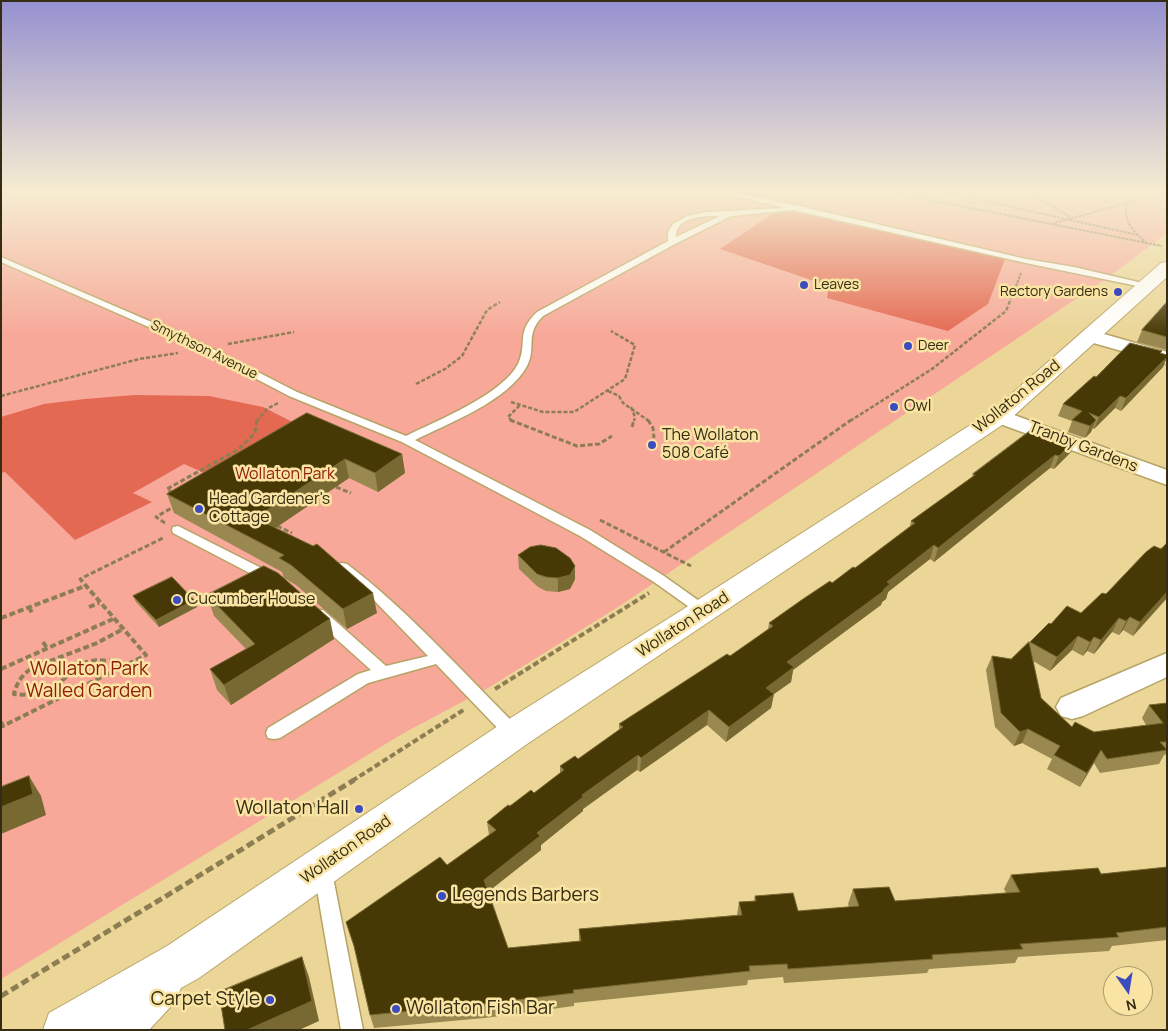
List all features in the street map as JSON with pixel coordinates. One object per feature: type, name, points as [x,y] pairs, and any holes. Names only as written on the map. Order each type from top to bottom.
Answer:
[{"type":"street","name":"Wollaton Road","points":[[66,1030],[183,962],[514,734],[1000,416],[1090,336],[1156,261]]},
{"type":"street","points":[[1090,336],[1167,358]]},
{"type":"street","name":"Tranby Gardens","points":[[1000,416],[1167,478]]},
{"type":"street","points":[[1072,707],[1167,664]]},
{"type":"street","name":"Wollaton Road","points":[[119,1028],[183,962]]},
{"type":"lane","points":[[406,440],[492,395],[508,383],[522,366],[527,351],[525,334],[532,321],[540,314],[676,240]]},
{"type":"lane","points":[[939,240],[1074,269],[1156,261]]},
{"type":"lane","name":"Smythson Avenue","points":[[1,259],[204,348],[294,394],[406,440],[585,533],[704,611]]},
{"type":"lane","points":[[178,530],[282,585]]},
{"type":"lane","points":[[330,559],[373,591],[514,734]]},
{"type":"lane","points":[[305,602],[383,672]]},
{"type":"lane","points":[[274,733],[364,678],[440,658]]},
{"type":"lane","points":[[322,867],[352,1030]]},
{"type":"path","points":[[1096,240],[1156,261]]},
{"type":"path","points":[[1142,240],[1156,261]]},
{"type":"path","points":[[664,552],[856,417],[932,369],[1006,311],[1026,260]]},
{"type":"path","points":[[416,384],[445,369],[462,356],[487,310],[500,302]]},
{"type":"path","points":[[492,395],[543,412],[574,412],[625,379],[635,344],[610,331]]},
{"type":"path","points":[[1,396],[139,359],[294,332]]},
{"type":"path","points":[[607,391],[619,396],[623,403],[650,422],[654,438]]},
{"type":"path","points":[[520,405],[508,417],[511,421],[577,446],[599,444],[612,436]]},
{"type":"path","points":[[631,407],[636,417],[632,427]]},
{"type":"path","points":[[179,496],[167,489],[239,449],[254,433],[258,419],[267,409]]},
{"type":"path","points":[[336,487],[351,493]]},
{"type":"path","points":[[178,530],[156,517],[180,503]]},
{"type":"path","points":[[277,526],[292,533]]},
{"type":"path","points":[[1,722],[3,726],[146,655],[80,579],[178,530]]},
{"type":"path","points":[[685,562],[691,566]]},
{"type":"path","points":[[1,996],[302,814],[664,583]]},
{"type":"path","points":[[1,618],[85,586]]},
{"type":"path","points":[[88,607],[99,603]]},
{"type":"path","points":[[29,607],[32,613]]},
{"type":"path","points":[[1,669],[114,619]]},
{"type":"path","points":[[120,669],[114,661],[90,660],[75,669],[60,682],[24,697],[14,694],[14,684],[26,672],[47,661],[88,647],[123,629]]},
{"type":"path","points":[[43,642],[47,648]]},
{"type":"green space","name":"Wollaton Park","points":[[1,240],[1158,240],[1110,276],[618,607],[488,688],[402,734],[1,979]]},
{"type":"shaded area","points":[[733,240],[921,240],[1005,259],[988,304],[948,331],[827,298],[829,286],[720,249]]},
{"type":"shaded area","points":[[134,395],[209,396],[263,407],[310,431],[218,479],[184,464],[133,493],[152,502],[75,540],[5,472],[1,473],[1,417],[44,404]]},
{"type":"building","points":[[1167,302],[1167,337],[1142,330]]},
{"type":"building","points":[[1130,343],[1162,351],[1160,353],[1167,355],[1167,357],[1126,398],[1120,396],[1099,417],[1089,413],[1096,420],[1090,426],[1072,420],[1082,411],[1063,404],[1094,376],[1096,377]]},
{"type":"building","points":[[307,413],[402,454],[375,473],[345,459],[255,518],[313,546],[317,544],[373,593],[343,609],[291,565],[279,558],[284,555],[167,494]]},
{"type":"building","points":[[1030,431],[1050,440],[1058,432],[1076,439],[1059,456],[1055,455],[938,548],[934,545],[887,582],[890,584],[883,590],[885,590],[787,662],[794,667],[766,688],[774,694],[729,727],[709,710],[641,758],[638,755],[582,795],[583,797],[537,833],[540,836],[484,880],[508,948],[581,941],[579,929],[742,915],[739,902],[756,901],[755,896],[793,893],[798,911],[859,906],[853,889],[889,887],[895,901],[1020,892],[1011,875],[1098,868],[1101,874],[1167,867],[1167,927],[1116,933],[1119,937],[1020,944],[1023,949],[932,955],[933,959],[788,969],[787,964],[749,966],[750,971],[573,990],[574,993],[483,1004],[370,1015],[354,946],[346,922],[440,857],[447,865],[496,830],[487,822],[508,805],[510,806],[531,790],[534,793],[564,770],[560,766],[575,756],[578,759],[623,727],[619,724],[727,654],[730,656],[773,626],[769,623],[803,599],[830,581],[832,583],[853,567],[855,568],[915,523],[911,521],[975,475],[973,474]]},
{"type":"building","points":[[1167,543],[1167,592],[1140,622],[1130,617],[1126,621],[1119,618],[1101,640],[1094,637],[1090,642],[1078,636],[1057,657],[1030,642],[1049,623],[1051,624],[1067,606],[1081,613],[1102,593],[1106,594],[1146,552],[1154,546],[1161,549]]},
{"type":"building","points":[[541,545],[556,548],[570,558],[575,566],[570,575],[558,578],[537,574],[518,555],[530,547]]},
{"type":"building","points":[[264,566],[278,573],[330,619],[224,685],[210,669],[255,644],[207,595]]},
{"type":"building","points":[[172,577],[194,600],[156,620],[133,596]]},
{"type":"building","points":[[1029,642],[1041,698],[1072,727],[1075,722],[1094,732],[1163,723],[1149,705],[1167,703],[1167,742],[1160,742],[1167,750],[1107,759],[1101,750],[1087,773],[1054,755],[1060,746],[1028,729],[1020,732],[1001,713],[992,656],[1011,659]]},
{"type":"building","points":[[29,776],[33,794],[1,807],[1,787]]},
{"type":"building","points":[[302,957],[312,1001],[247,1030],[225,1030],[219,992]]},
{"type":"place","name":"Leaves","points":[[804,285]]},
{"type":"place","name":"Rectory Gardens","points":[[1118,292]]},
{"type":"place","name":"Deer","points":[[908,346]]},
{"type":"place","name":"Owl","points":[[894,407]]},
{"type":"place","name":"The Wollaton 508 Café","points":[[652,445]]},
{"type":"place","name":"Head Gardener's Cottage","points":[[199,509]]},
{"type":"place","name":"Cucumber House","points":[[177,600]]},
{"type":"place","name":"Wollaton Hall","points":[[359,809]]},
{"type":"place","name":"Legends Barbers","points":[[442,896]]},
{"type":"place","name":"Carpet Style","points":[[270,1000]]},
{"type":"place","name":"Wollaton Fish Bar","points":[[396,1009]]},
{"type":"park label","name":"Wollaton Park Walled Garden","points":[[89,681]]}]
